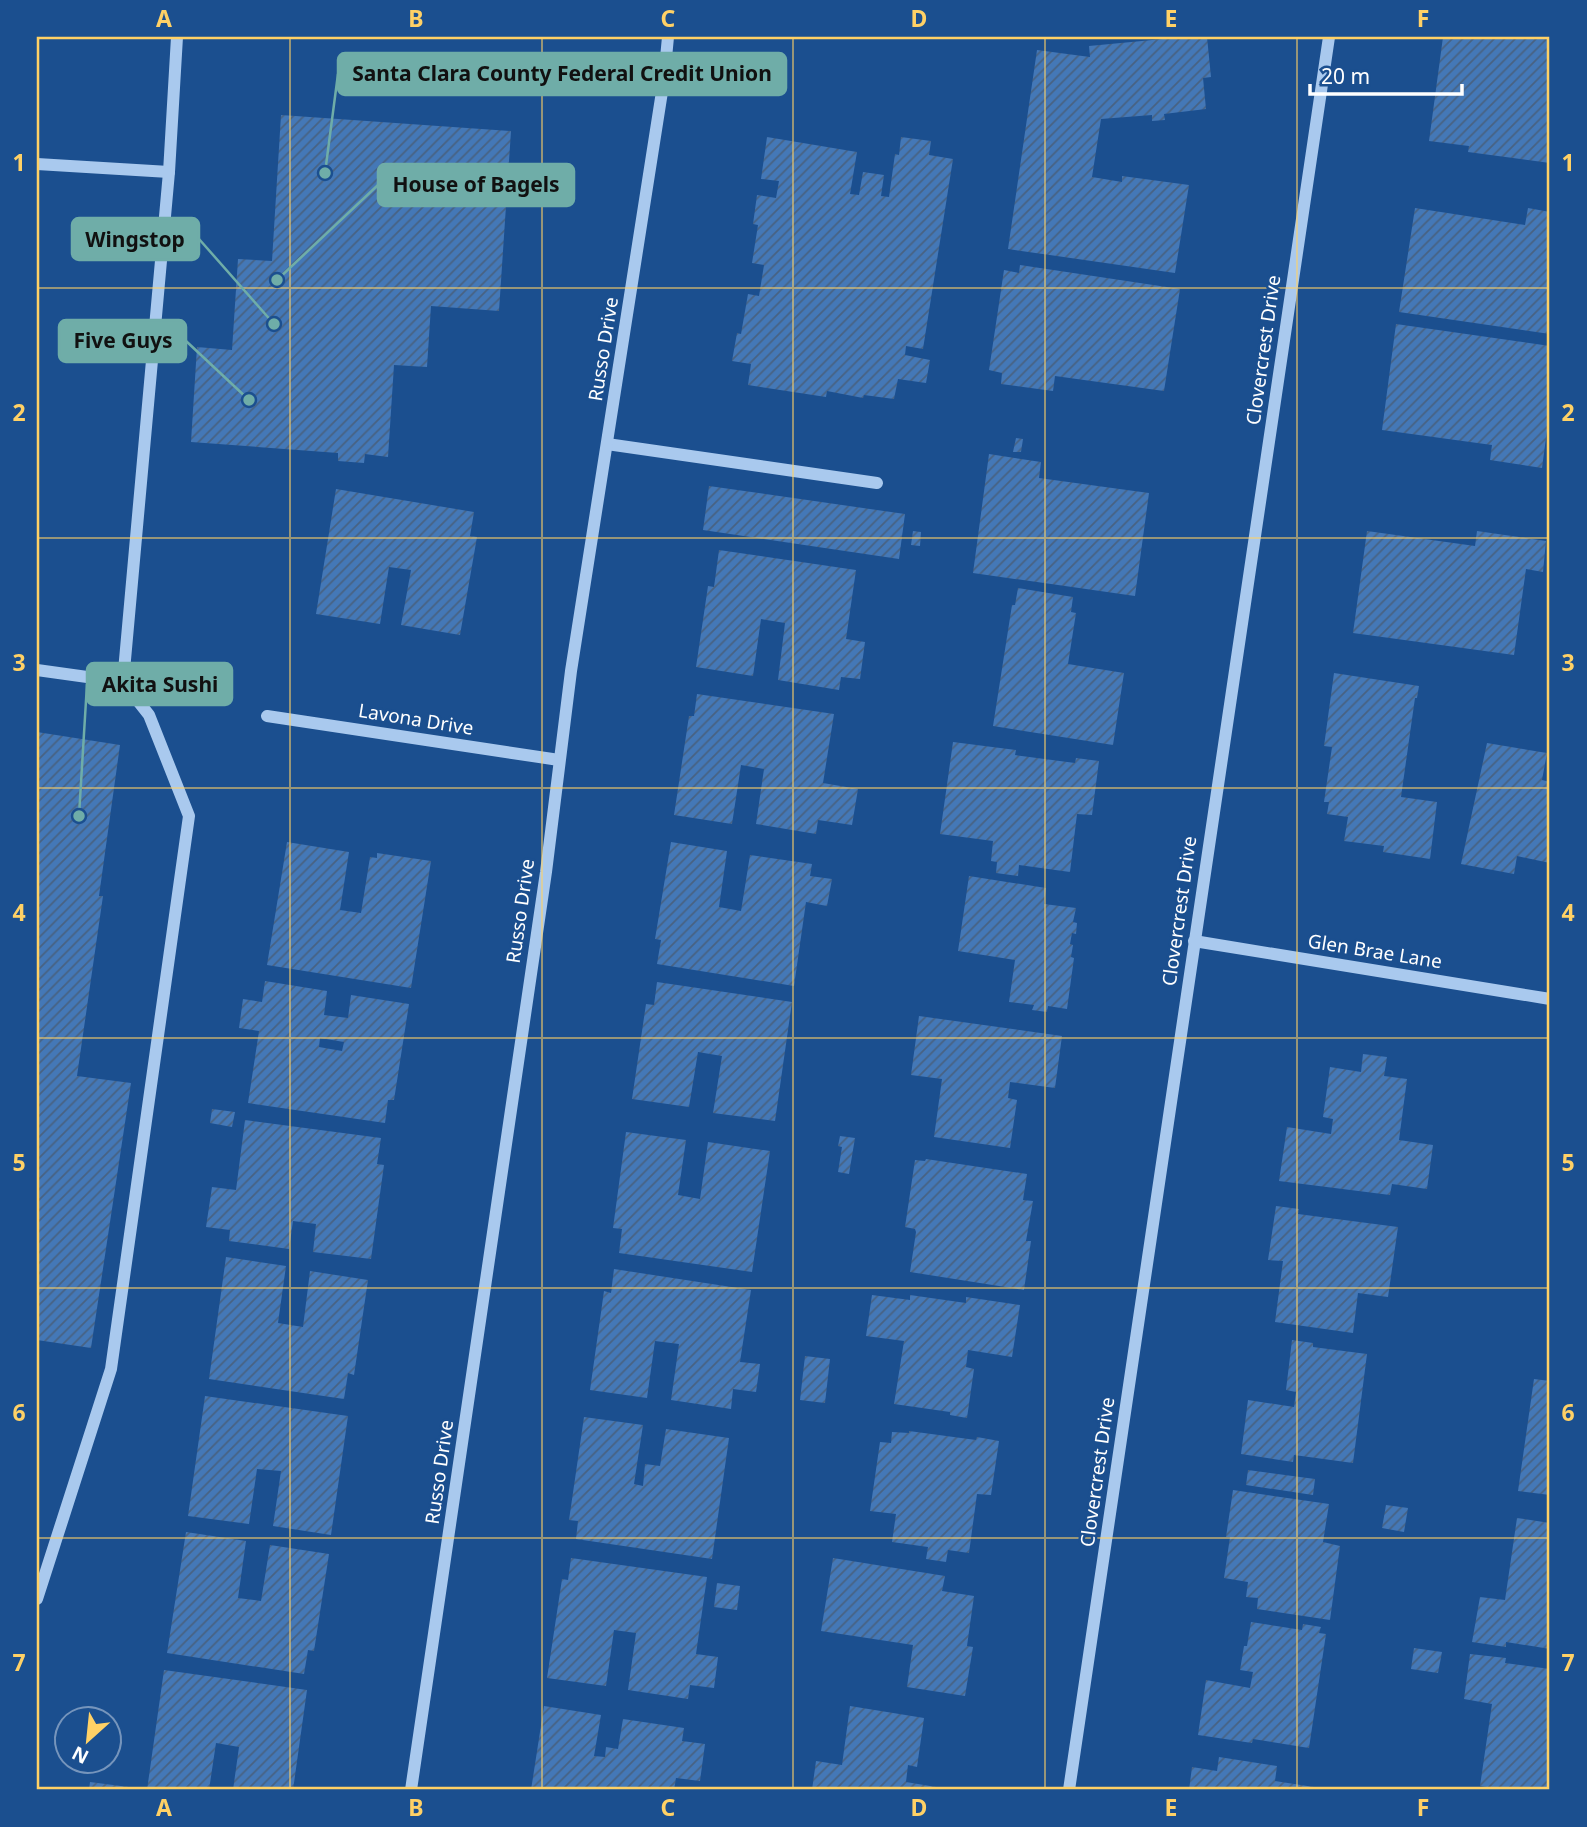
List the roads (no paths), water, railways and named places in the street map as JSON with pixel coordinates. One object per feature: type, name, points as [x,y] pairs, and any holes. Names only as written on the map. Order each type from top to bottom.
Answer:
[{"type":"street","points":[[37,1599],[111,1368],[189,816],[149,715],[123,682],[169,172],[177,37]]},
{"type":"street","name":"Russo Drive","points":[[411,1790],[546,872],[571,671],[664,79],[668,37]]},
{"type":"street","name":"Clovercrest Drive","points":[[1069,1790],[1329,37]]},
{"type":"street","points":[[37,164],[169,172]]},
{"type":"street","points":[[607,444],[877,483]]},
{"type":"street","points":[[37,670],[123,682]]},
{"type":"street","name":"Lavona Drive","points":[[267,716],[559,760]]},
{"type":"street","name":"Glen Brae Lane","points":[[1194,941],[1550,999]]},
{"type":"place","name":"Santa Clara County Federal Credit Union","points":[[325,173]]},
{"type":"place","name":"House of Bagels","points":[[277,280]]},
{"type":"place","name":"Wingstop","points":[[274,324]]},
{"type":"place","name":"Five Guys","points":[[249,400]]},
{"type":"place","name":"Akita Sushi","points":[[79,816]]}]
